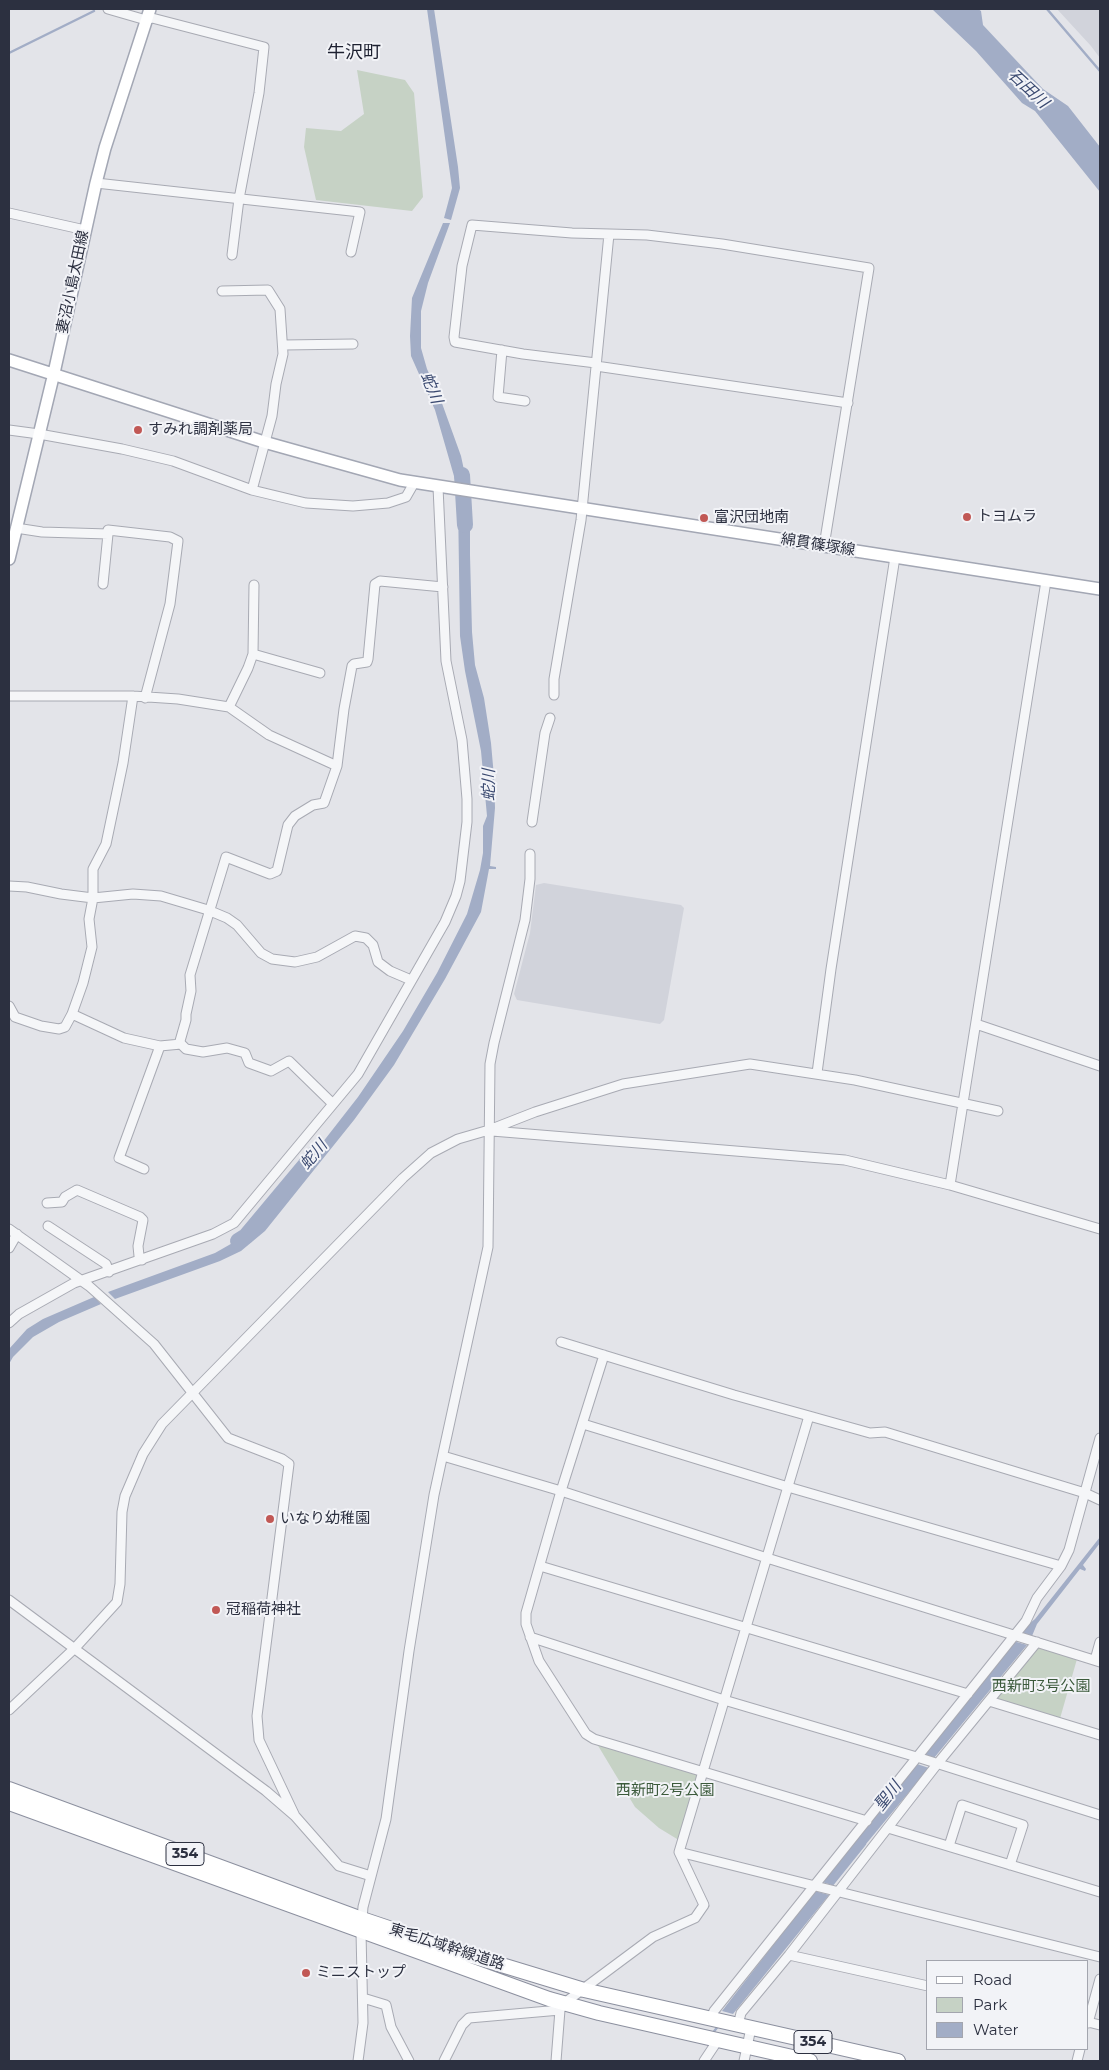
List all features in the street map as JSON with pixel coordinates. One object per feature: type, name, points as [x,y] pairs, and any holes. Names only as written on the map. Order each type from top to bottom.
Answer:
[{"type":"highway","name":"東毛広域幹線道路","points":[[9,1789],[361,1926],[562,2007],[810,2061]]},
{"type":"highway","name":"東毛広域幹線道路","points":[[9,1803],[361,1926],[472,1956],[584,1990],[898,2061]]},
{"type":"main road","name":"妻沼小島太田線","points":[[9,553],[54,373],[105,148],[148,14]]},
{"type":"main road","name":"綿貫篠塚線","points":[[9,360],[264,442],[355,469],[414,483],[1100,589]]},
{"type":"street","points":[[108,9],[148,14],[152,18],[264,47],[259,93],[239,200],[232,256]]},
{"type":"street","points":[[96,183],[360,212],[351,252]]},
{"type":"street","points":[[9,213],[85,230]]},
{"type":"street","points":[[824,546],[848,403],[869,268],[706,242],[647,235],[472,225],[462,266],[454,340],[458,343],[848,403]]},
{"type":"street","points":[[554,695],[554,679],[579,529],[609,234]]},
{"type":"street","points":[[222,291],[268,290],[280,309],[284,345],[281,368],[276,384],[274,408],[252,490]]},
{"type":"street","points":[[284,345],[352,344]]},
{"type":"street","points":[[502,350],[498,398],[525,401]]},
{"type":"street","points":[[9,430],[122,449],[173,461],[252,490],[306,503],[371,505],[388,503],[406,497],[414,483]]},
{"type":"street","points":[[9,1323],[19,1314],[81,1280],[109,1272],[213,1234],[234,1223],[358,1074],[445,922],[456,896],[466,835],[465,763],[446,661],[443,587],[443,488]]},
{"type":"street","points":[[16,528],[42,532],[108,534]]},
{"type":"street","points":[[103,584],[108,530],[170,537],[178,541],[170,604],[145,698]]},
{"type":"street","points":[[817,1073],[831,969],[895,557]]},
{"type":"street","points":[[181,1044],[180,1041],[191,991],[190,975],[208,910],[226,857],[270,874],[277,871],[288,825],[295,816],[313,805],[324,803],[337,766],[344,709],[352,666],[367,662],[368,659],[375,584],[380,581],[443,587]]},
{"type":"street","points":[[950,1185],[1046,581]]},
{"type":"street","points":[[229,708],[253,654],[254,586]]},
{"type":"street","points":[[253,654],[320,673]]},
{"type":"street","points":[[9,696],[133,696],[178,699],[229,708],[269,735],[337,766]]},
{"type":"street","points":[[9,1006],[15,1017],[41,1026],[60,1029],[65,1027],[72,1014],[83,983],[92,947],[89,919],[93,898],[92,869],[106,844],[123,763],[133,696]]},
{"type":"street","points":[[532,822],[545,733],[550,718]]},
{"type":"street","points":[[358,2061],[363,2023],[361,1926],[371,1876],[388,1811],[409,1651],[443,1456],[488,1246],[490,1225],[490,1064],[525,920],[530,879],[530,854]]},
{"type":"street","points":[[9,886],[27,887],[93,898],[133,894],[161,896],[208,910],[227,918],[237,925],[261,953],[272,959],[295,962],[317,957],[355,936],[366,938],[373,945],[378,962],[390,971],[411,980]]},
{"type":"street","points":[[72,1014],[124,1038],[160,1046],[181,1044],[186,1048],[203,1052],[227,1048],[245,1053],[249,1063],[271,1071],[289,1061],[332,1103]]},
{"type":"street","points":[[976,1024],[1100,1066]]},
{"type":"street","points":[[144,1169],[119,1158],[160,1046]]},
{"type":"street","points":[[9,1710],[75,1648],[116,1602],[120,1584],[122,1512],[125,1496],[143,1454],[162,1424],[389,1192],[424,1160],[449,1143],[535,1112],[623,1084],[750,1064],[817,1073],[998,1111]]},
{"type":"street","points":[[489,1130],[845,1160],[950,1185],[1100,1229]]},
{"type":"street","points":[[47,1203],[62,1202],[65,1196],[77,1190],[140,1217],[143,1220],[138,1246],[139,1256],[142,1260]]},
{"type":"street","points":[[48,1226],[106,1264],[109,1272]]},
{"type":"street","points":[[9,1248],[13,1231],[89,1286],[154,1344],[192,1395],[228,1438],[282,1459],[289,1464],[257,1716],[259,1740],[294,1816]]},
{"type":"street","points":[[561,1342],[870,1433],[885,1432],[1085,1493],[1100,1500]]},
{"type":"street","points":[[604,1355],[561,1491],[526,1613],[526,1624],[538,1661],[586,1734],[594,1740],[867,1821]]},
{"type":"street","points":[[444,2061],[462,2025],[469,2018],[562,2007],[653,1937],[695,1918],[701,1912],[704,1905],[679,1852],[809,1416]]},
{"type":"street","points":[[583,1424],[788,1488],[1060,1566]]},
{"type":"street","points":[[712,2019],[714,2011],[818,1886],[867,1821],[1016,1636],[1037,1598],[1060,1566],[1068,1550],[1100,1438]]},
{"type":"street","points":[[443,1456],[561,1491],[767,1558],[1098,1661],[1100,1642]]},
{"type":"street","points":[[540,1566],[968,1694]]},
{"type":"street","points":[[9,1600],[266,1791],[294,1816],[339,1866],[371,1876]]},
{"type":"street","points":[[530,1638],[724,1700],[919,1757],[1100,1815]]},
{"type":"street","points":[[744,2061],[746,2047],[739,2025],[741,2013],[789,1955],[837,1890],[888,1828],[937,1763],[989,1701],[1033,1641]]},
{"type":"street","points":[[989,1701],[1100,1735]]},
{"type":"street","points":[[949,1846],[962,1805],[1023,1825],[1010,1865]]},
{"type":"street","points":[[888,1828],[1100,1892]]},
{"type":"street","points":[[679,1852],[1100,1956]]},
{"type":"street","points":[[789,1955],[926,1986]]},
{"type":"street","points":[[1089,2019],[1100,1979]]},
{"type":"street","points":[[363,1998],[386,2005],[391,2027],[409,2061]]},
{"type":"street","points":[[556,2061],[562,2007]]},
{"type":"street","points":[[704,2061],[717,2040]]},
{"type":"shaded area","points":[[1057,9],[1100,9],[1100,58],[1091,46]]},
{"type":"shaded area","points":[[544,883],[681,905],[684,908],[664,1020],[660,1024],[517,1000],[514,994],[530,933],[536,885]]},
{"type":"green space","points":[[357,70],[405,80],[414,93],[423,197],[412,211],[316,200],[304,147],[306,128],[341,131],[364,114]]},
{"type":"green space","name":"西新町3号公園","points":[[1037,1647],[1077,1659],[1059,1722],[992,1702]]},
{"type":"green space","name":"西新町2号公園","points":[[594,1739],[703,1771],[682,1842],[659,1828],[635,1807]]},
{"type":"water","points":[[427,9],[434,9],[458,167],[460,188],[451,220],[444,218],[452,188]]},
{"type":"water","name":"石田川","points":[[932,9],[978,9],[981,11],[983,25],[1043,89],[1068,106],[1100,147],[1100,192],[1035,111],[1022,103],[976,51]]},
{"type":"water","points":[[443,223],[450,223],[428,283],[421,311],[421,348],[427,369],[439,395],[461,456],[467,484],[456,483],[435,410],[411,356],[412,298]]},
{"type":"water","points":[[458,502],[470,504],[472,632],[475,665],[484,698],[491,743],[494,777],[495,808],[490,866],[496,867],[496,869],[489,869],[481,912],[445,979],[394,1065],[354,1120],[265,1231],[241,1251],[220,1261],[115,1299],[108,1292],[215,1253],[243,1237],[280,1197],[358,1097],[403,1031],[437,973],[467,914],[480,870],[483,853],[483,826],[487,816],[481,751],[460,636]]},
{"type":"water","points":[[94,1297],[101,1304],[59,1322],[33,1337],[13,1357],[9,1364],[9,1349],[27,1329],[43,1319]]},
{"type":"water","points":[[1100,1537],[1100,1543],[1083,1565],[1086,1569],[1085,1571],[1080,1569],[1037,1624],[1032,1636],[1019,1632],[1035,1619]]},
{"type":"water","points":[[1013,1641],[1027,1645],[934,1758],[923,1755]]},
{"type":"water","points":[[917,1764],[929,1768],[832,1885],[822,1882]]},
{"type":"water","points":[[815,1891],[829,1895],[733,2014],[722,2011]]},
{"type":"waterway","points":[[1047,9],[1100,71]]},
{"type":"waterway","points":[[9,53],[94,11]]},
{"type":"waterway","name":"蛇川","points":[[462,475],[465,525]]},
{"type":"waterway","name":"蛇川","points":[[238,1241],[246,1236],[317,1151]]},
{"type":"waterway","name":"聖川","points":[[832,1885],[865,1844]]},
{"type":"waterway","name":"聖川","points":[[712,2034],[719,2025]]},
{"type":"place","name":"すみれ調剤薬局","points":[[138,430]]},
{"type":"place","name":"トヨムラ","points":[[967,517]]},
{"type":"place","name":"富沢団地南","points":[[704,518]]},
{"type":"place","name":"いなり幼稚園","points":[[270,1519]]},
{"type":"place","name":"冠稲荷神社","points":[[216,1610]]},
{"type":"place","name":"ミニストップ","points":[[306,1973]]},
{"type":"district","name":"牛沢町","points":[[354,53]]}]
